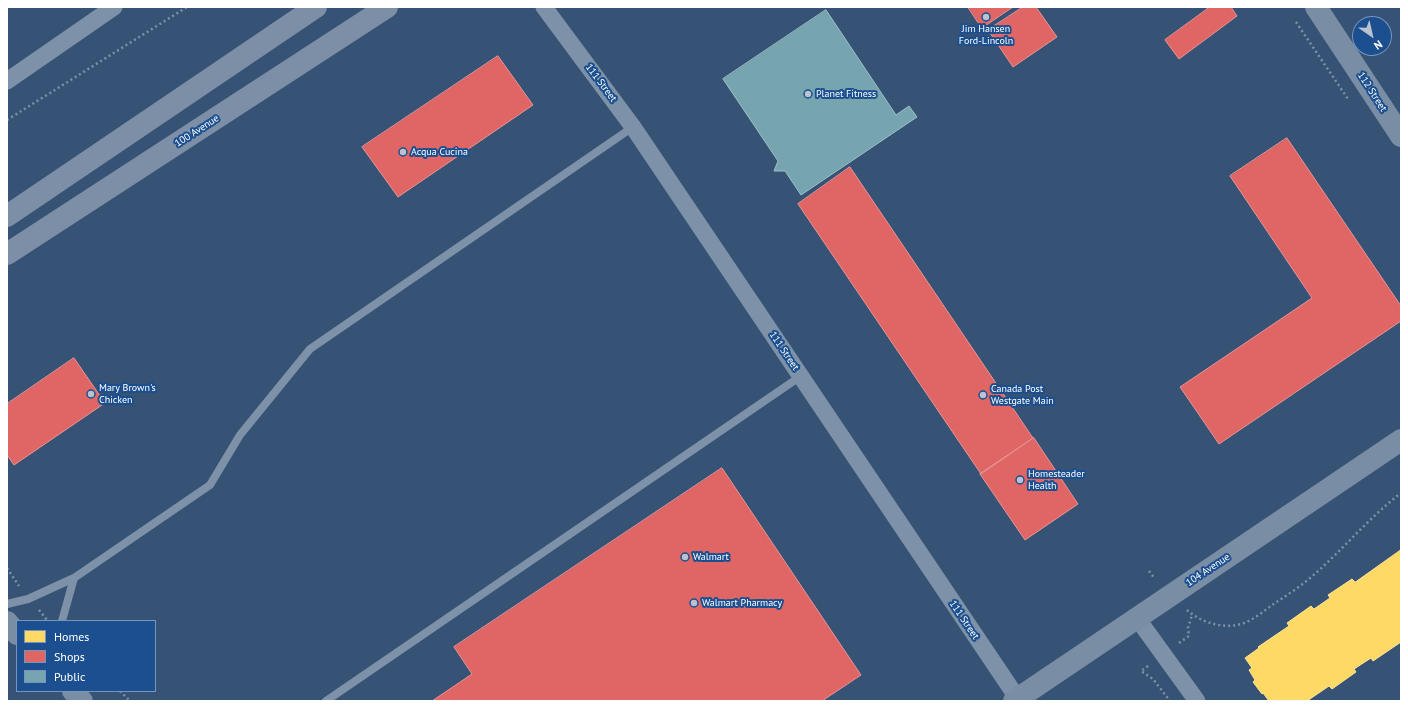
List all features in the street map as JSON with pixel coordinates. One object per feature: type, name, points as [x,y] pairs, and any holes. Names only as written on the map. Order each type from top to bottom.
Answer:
[{"type":"main road","points":[[7,216],[316,7]]},
{"type":"main road","name":"100 Avenue","points":[[7,254],[387,7]]},
{"type":"street","points":[[7,81],[114,7]]},
{"type":"street","name":"111 Street","points":[[544,7],[633,127],[801,376],[1016,700]]},
{"type":"street","name":"112 Street","points":[[1316,7],[1401,136]]},
{"type":"street","name":"104 Avenue","points":[[1016,700],[1401,440]]},
{"type":"street","points":[[1137,618],[1197,701]]},
{"type":"street","points":[[74,692],[82,701]]},
{"type":"lane","points":[[7,604],[28,599],[74,578],[210,485],[240,435],[310,350],[633,127]]},
{"type":"lane","points":[[326,701],[801,376]]},
{"type":"lane","points":[[62,620],[74,578]]},
{"type":"path","points":[[7,120],[187,7]]},
{"type":"path","points":[[1296,22],[1348,100]]},
{"type":"path","points":[[1149,571],[1170,595],[1192,615],[1208,623],[1232,625],[1243,623],[1251,620],[1279,601],[1316,573],[1371,519],[1401,493]]},
{"type":"path","points":[[7,568],[22,590]]},
{"type":"path","points":[[36,607],[48,620]]},
{"type":"path","points":[[1141,672],[1153,679],[1170,701]]},
{"type":"path","points":[[121,692],[130,701]]},
{"type":"building: Homes","points":[[1401,550],[1401,642],[1373,661],[1371,658],[1354,669],[1356,672],[1332,689],[1329,686],[1307,701],[1269,701],[1253,682],[1255,680],[1249,670],[1252,668],[1245,658],[1259,648],[1258,647],[1289,626],[1287,623],[1311,606],[1314,609],[1330,598],[1328,595],[1352,579],[1355,582]]},
{"type":"building: Shops","name":"Jim Hansen Ford-Lincoln","points":[[968,7],[1013,7],[982,28]]},
{"type":"building: Shops","points":[[1023,7],[1036,7],[1057,37],[1013,67],[988,30]]},
{"type":"building: Shops","points":[[1210,7],[1231,7],[1237,16],[1179,59],[1165,40]]},
{"type":"building: Shops","points":[[498,56],[533,105],[398,197],[362,147]]},
{"type":"building: Shops","points":[[1287,138],[1401,306],[1401,321],[1219,444],[1180,387],[1312,298],[1230,176]]},
{"type":"building: Shops","points":[[850,167],[1033,438],[981,474],[798,204]]},
{"type":"building: Shops","points":[[74,358],[105,403],[14,465],[7,455],[7,404]]},
{"type":"building: Shops","points":[[1034,438],[1078,504],[1025,540],[980,474]]},
{"type":"building: Shops","name":"Walmart","points":[[722,468],[861,675],[822,701],[432,701],[472,674],[454,647]]},
{"type":"building: Public","name":"Planet Fitness","points":[[826,10],[896,115],[909,106],[917,117],[801,195],[785,171],[774,171],[778,161],[723,79]]},
{"type":"place","name":"Jim Hansen Ford-Lincoln","points":[[986,17]]},
{"type":"place","name":"Planet Fitness","points":[[808,94]]},
{"type":"place","name":"Acqua Cucina","points":[[403,152]]},
{"type":"place","name":"Mary Brown's Chicken","points":[[91,394]]},
{"type":"place","name":"Canada Post Westgate Main","points":[[983,395]]},
{"type":"place","name":"Homesteader Health","points":[[1020,480]]},
{"type":"place","name":"Walmart","points":[[685,557]]},
{"type":"place","name":"Walmart Pharmacy","points":[[694,603]]}]
